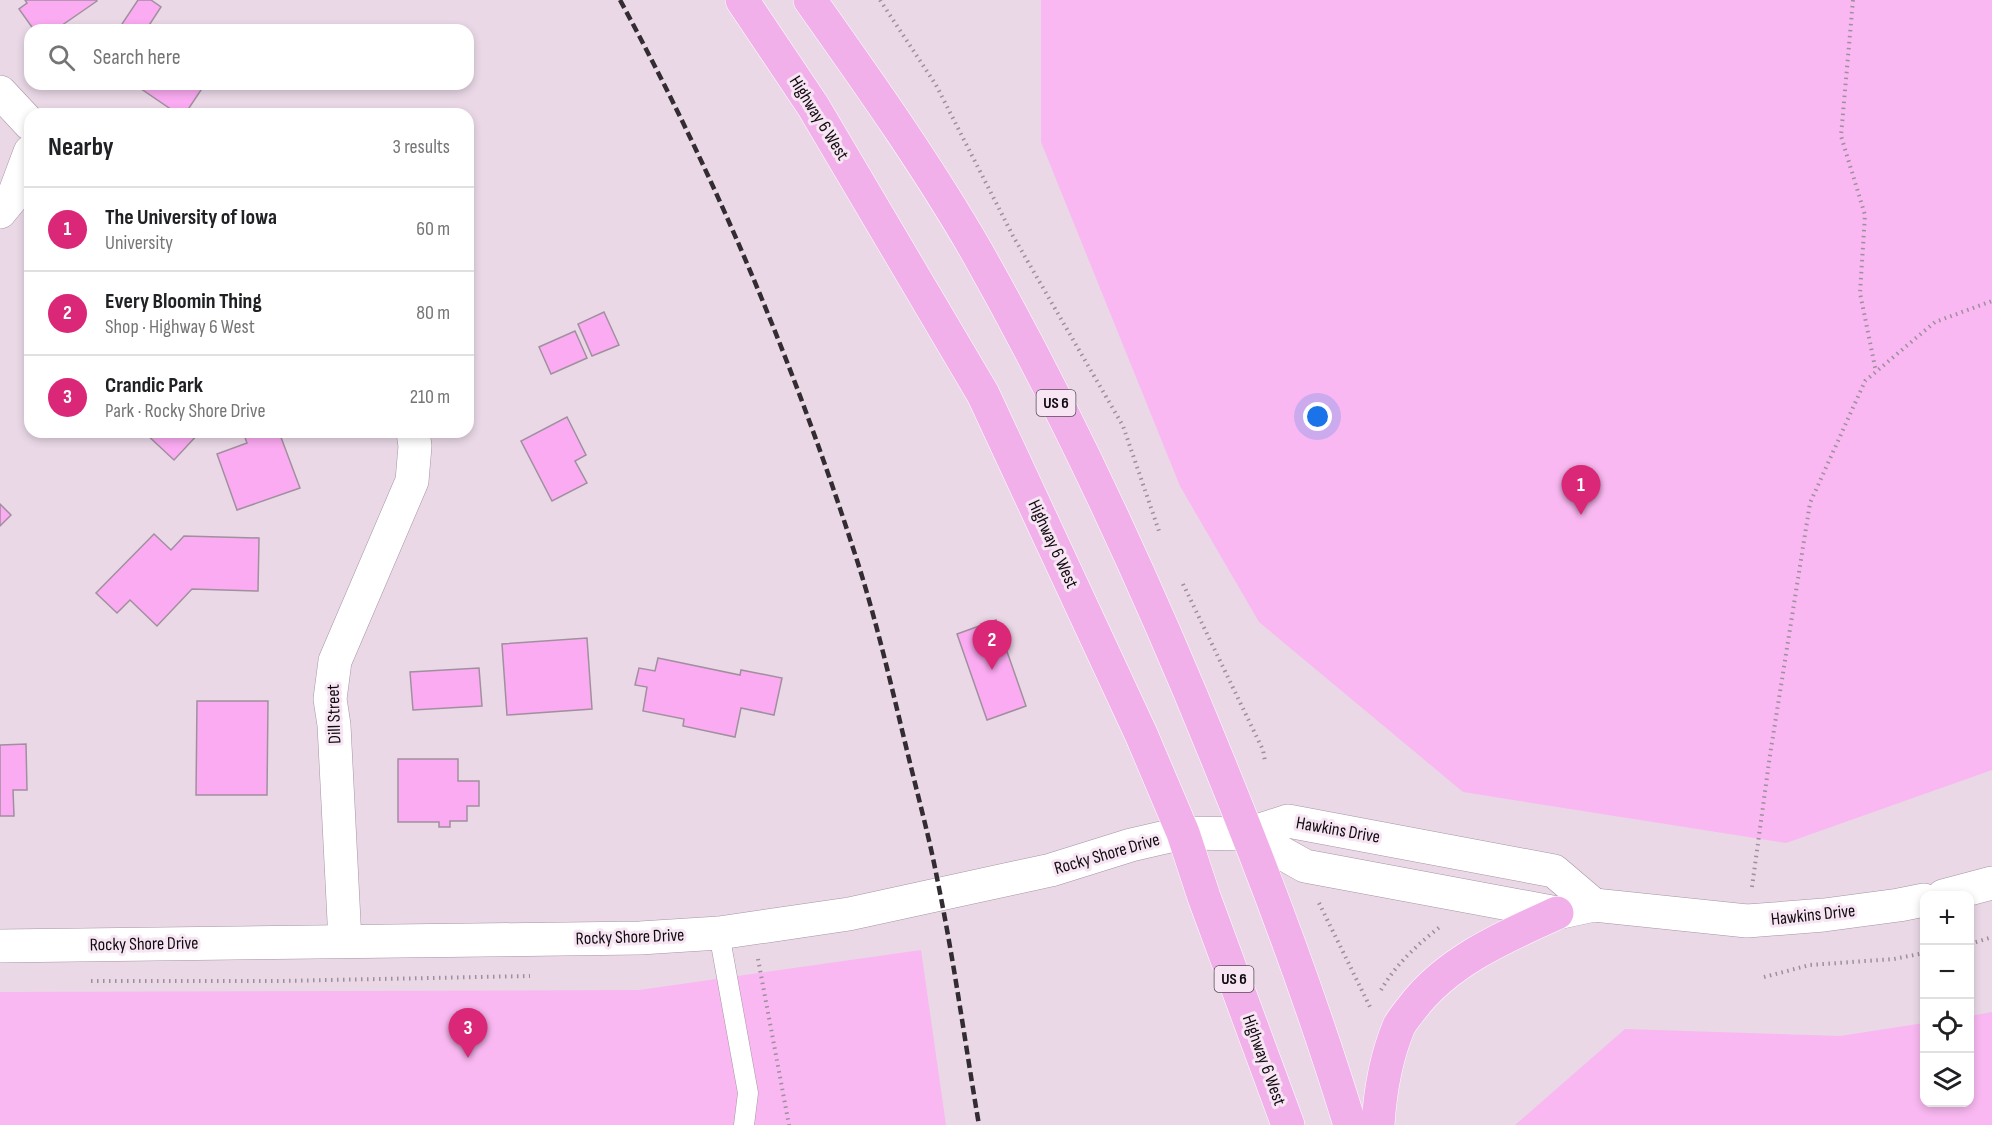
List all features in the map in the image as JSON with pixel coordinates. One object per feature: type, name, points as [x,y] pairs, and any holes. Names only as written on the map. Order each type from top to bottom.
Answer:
[{"type":"main road","name":"Highway 6 West","points":[[742,0],[813,106],[983,394],[1141,734],[1183,833],[1204,897],[1288,1125]]},
{"type":"main road","name":"US 6","points":[[810,0],[883,103],[975,250],[1023,338],[1128,547],[1179,664],[1248,834],[1271,894],[1350,1125]]},
{"type":"main road","points":[[1378,1125],[1385,1070],[1400,1024],[1421,996],[1467,959],[1501,939],[1557,913]]},
{"type":"street","points":[[0,92],[24,118]]},
{"type":"street","points":[[0,212],[14,195],[24,168]]},
{"type":"street","name":"Dill Street","points":[[345,941],[334,725],[330,699],[335,660],[412,481],[414,438]]},
{"type":"street","name":"Hawkins Drive","points":[[1248,834],[1288,821],[1554,872],[1594,905]]},
{"type":"street","name":"Rocky Shore Drive","points":[[0,946],[640,938],[718,933],[849,914],[991,884],[1051,870],[1131,845],[1183,833],[1248,834]]},
{"type":"street","name":"Hawkins Drive","points":[[1248,834],[1305,866],[1557,913],[1594,905],[1747,921],[1824,915],[1920,901]]},
{"type":"street","points":[[1962,891],[1992,883]]},
{"type":"lane","points":[[718,933],[748,1094],[744,1125]]},
{"type":"path","points":[[1853,0],[1841,136],[1865,214],[1860,293],[1876,372]]},
{"type":"path","points":[[1747,921],[1770,755],[1810,502],[1865,381],[1935,322],[1992,301]]},
{"type":"path","points":[[1317,898],[1370,1008]]},
{"type":"path","points":[[1974,943],[1992,937]]},
{"type":"path","points":[[1764,976],[1810,965],[1894,959],[1920,954]]},
{"type":"path","points":[[758,956],[789,1125]]},
{"type":"shaded area","points":[[1041,0],[1992,0],[1992,770],[1786,843],[1463,792],[1259,622],[1180,486],[1041,142]]},
{"type":"shaded area","points":[[921,950],[946,1125],[0,1125],[0,992],[639,990]]},
{"type":"shaded area","points":[[1992,1012],[1992,1125],[1515,1125],[1625,1029],[1840,1036],[1920,1024],[1920,1107],[1974,1107],[1974,1015]]},
{"type":"building","points":[[25,0],[97,1],[64,24],[30,24],[19,9],[27,3]]},
{"type":"building","points":[[138,0],[151,0],[161,7],[150,24],[122,24]]},
{"type":"building","points":[[143,90],[201,90],[189,108],[169,108]]},
{"type":"building","points":[[604,312],[619,345],[592,356],[578,324]]},
{"type":"building","points":[[575,331],[587,358],[551,374],[539,347]]},
{"type":"building","points":[[567,417],[586,455],[575,461],[587,483],[552,501],[521,441]]},
{"type":"building","points":[[150,438],[194,438],[174,460]]},
{"type":"building","points":[[245,438],[281,438],[300,488],[237,510],[217,454],[247,443]]},
{"type":"building","points":[[0,504],[11,515],[0,526]]},
{"type":"building","points":[[154,534],[171,550],[184,536],[259,538],[258,591],[192,589],[157,626],[130,600],[117,613],[96,593]]},
{"type":"building","points":[[996,620],[1026,706],[987,720],[957,634]]},
{"type":"building","points":[[587,638],[592,709],[507,715],[502,644]]},
{"type":"building","points":[[658,658],[740,675],[741,670],[782,678],[774,715],[741,708],[735,737],[683,726],[684,719],[643,711],[647,687],[635,685],[639,668],[655,671]]},
{"type":"building","points":[[479,668],[482,706],[413,710],[410,672]]},
{"type":"building","points":[[197,701],[268,701],[267,795],[196,795]]},
{"type":"building","points":[[26,744],[27,790],[13,790],[14,816],[0,816],[0,745]]},
{"type":"building","points":[[398,759],[458,759],[458,781],[479,781],[479,806],[467,806],[467,821],[450,821],[450,827],[439,827],[439,822],[398,822]]},
{"type":"railway","points":[[620,0],[688,133],[749,269],[804,407],[862,575],[934,864],[949,940],[979,1125]]},
{"type":"place","name":"The University of Iowa","points":[[1581,515]]},
{"type":"place","name":"Every Bloomin Thing","points":[[992,670]]},
{"type":"place","name":"Crandic Park","points":[[468,1058]]}]
